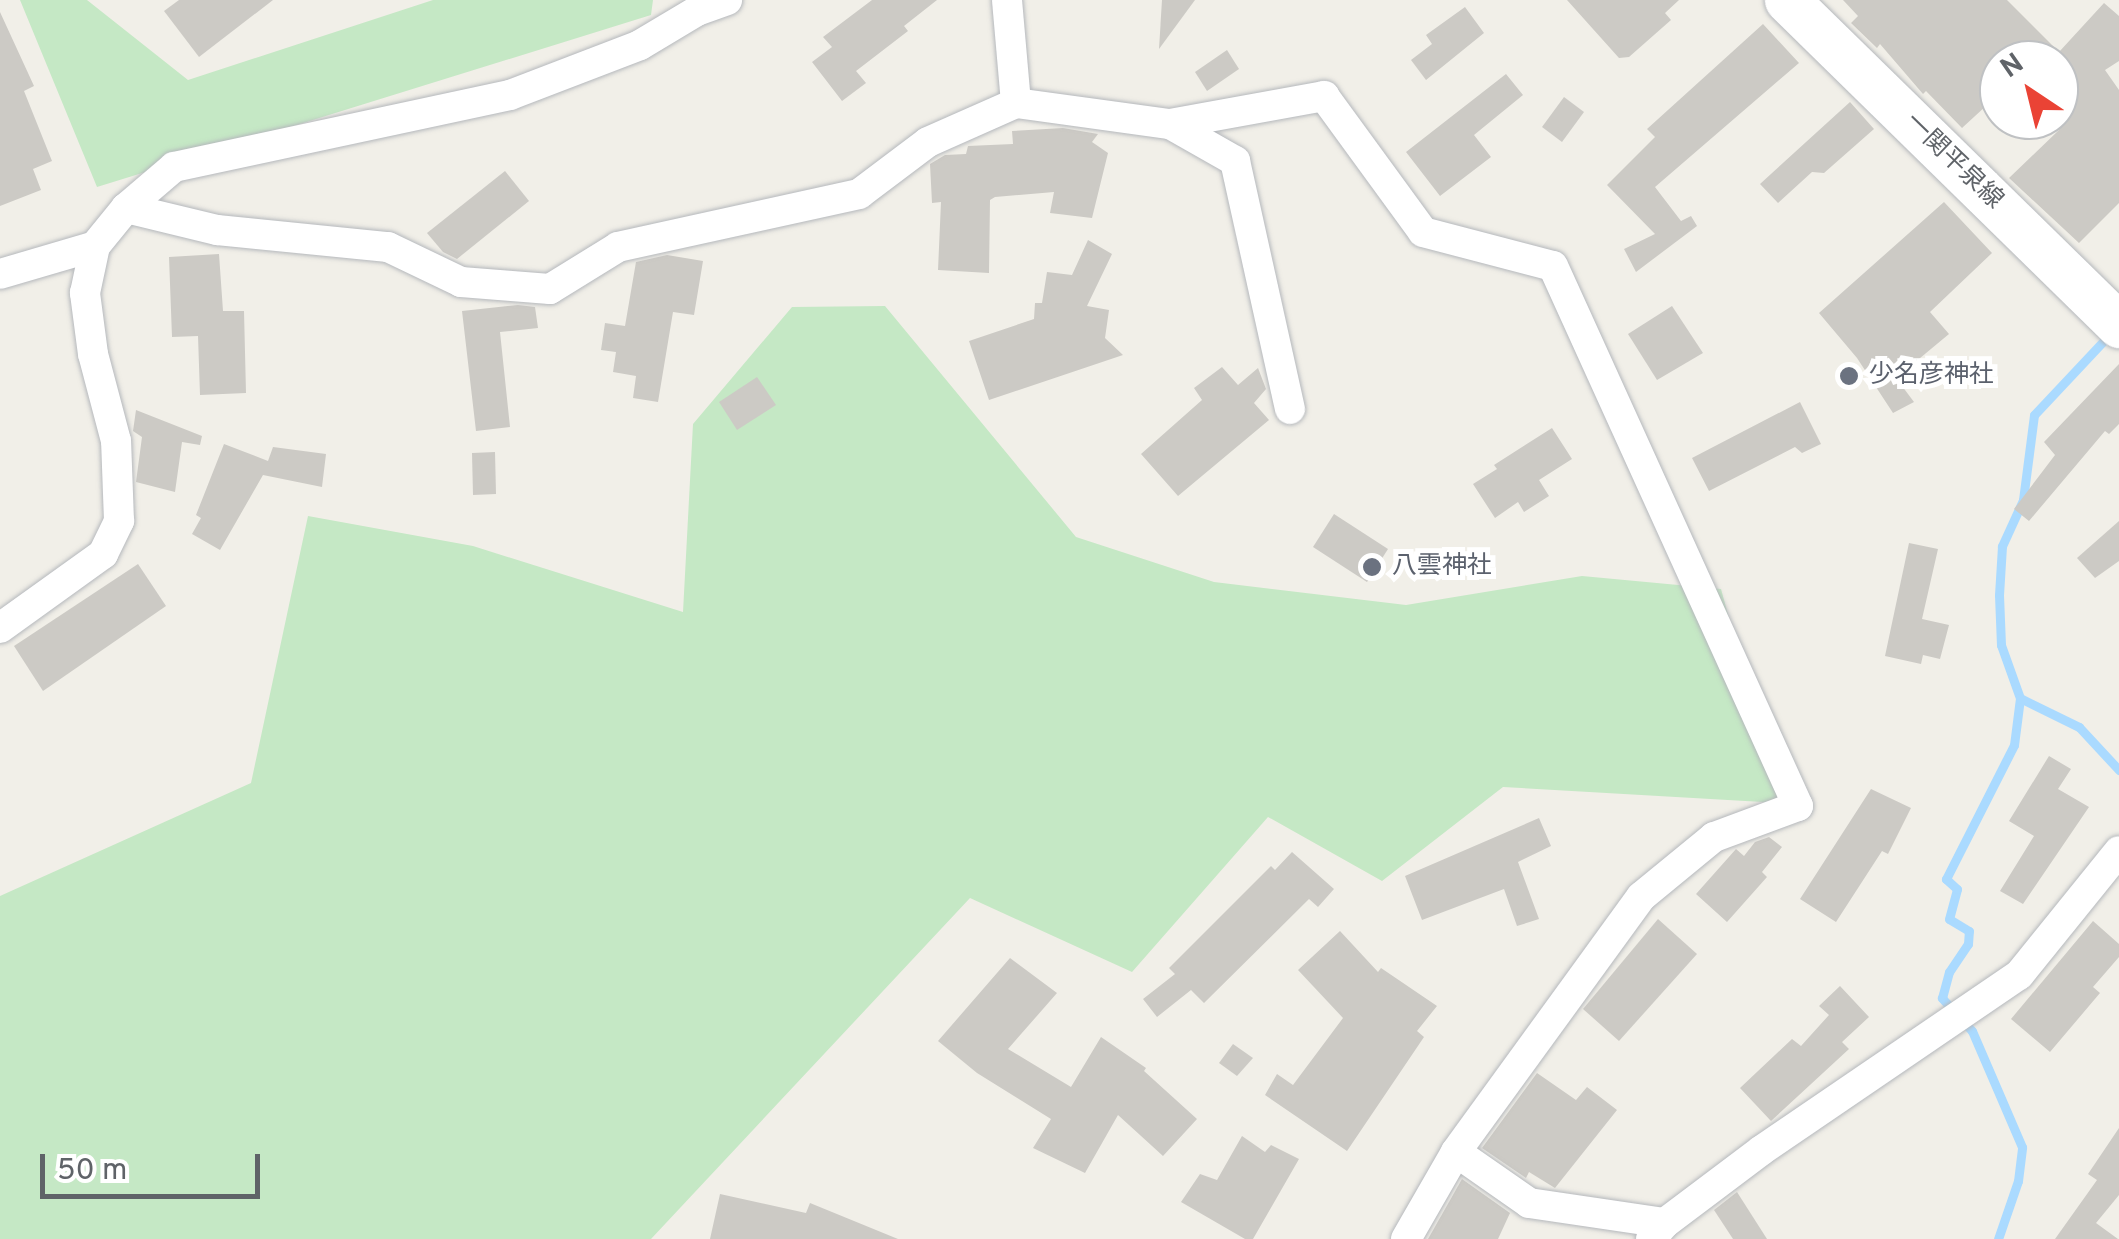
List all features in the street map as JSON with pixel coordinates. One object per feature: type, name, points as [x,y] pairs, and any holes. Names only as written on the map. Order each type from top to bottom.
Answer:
[{"type":"main road","name":"一関平泉線","points":[[1787,0],[2112,318]]},
{"type":"street","points":[[0,628],[104,554],[119,521],[116,441],[93,354],[85,292],[95,246],[126,208],[174,167],[510,95],[640,45],[695,5],[727,0]]},
{"type":"street","points":[[1007,0],[1016,102]]},
{"type":"street","points":[[126,208],[217,230],[388,246],[461,282],[550,289],[618,248],[859,194],[928,142],[1016,102],[1170,124],[1324,96],[1423,232],[1553,266],[1798,806],[1714,837],[1640,897],[1456,1152],[1406,1239]]},
{"type":"street","points":[[1170,124],[1235,161],[1290,410]]},
{"type":"street","points":[[0,274],[95,246]]},
{"type":"street","points":[[1456,1152],[1528,1202],[1658,1231],[1762,1150],[2018,975],[2119,851]]},
{"type":"green space","points":[[20,0],[87,0],[188,80],[433,0],[653,0],[651,15],[97,187]]},
{"type":"green space","points":[[885,306],[1076,537],[1214,582],[1406,605],[1582,576],[1721,589],[1780,803],[1503,787],[1382,881],[1268,817],[1132,972],[970,898],[651,1239],[0,1239],[0,896],[251,783],[308,516],[473,546],[683,612],[693,424],[792,307]]},
{"type":"building","points":[[179,0],[273,0],[199,57],[164,11]]},
{"type":"building","points":[[872,0],[937,0],[904,26],[908,31],[856,71],[866,83],[842,101],[812,62],[832,47],[823,37]]},
{"type":"building","points":[[1162,0],[1195,0],[1159,49]]},
{"type":"building","points":[[1567,0],[1679,0],[1665,13],[1671,20],[1629,57],[1619,58]]},
{"type":"building","points":[[1843,0],[2007,0],[2047,40],[1979,40],[1979,112],[1962,128],[1926,91],[1923,94],[1880,44],[1877,48],[1851,23],[1858,16]]},
{"type":"building","points":[[2104,3],[2119,16],[2119,61],[2105,70],[2119,90],[2119,203],[2079,243],[2009,178],[2049,140],[2079,140],[2079,40],[2070,40]]},
{"type":"building","points":[[1465,7],[1484,33],[1426,80],[1411,60],[1432,44],[1426,35]]},
{"type":"building","points":[[0,12],[34,86],[24,91],[52,161],[33,169],[41,190],[0,206]]},
{"type":"building","points":[[1763,24],[1799,63],[1655,187],[1681,221],[1691,216],[1697,226],[1636,272],[1624,249],[1655,234],[1607,185],[1655,137],[1647,129]]},
{"type":"building","points":[[1227,50],[1239,69],[1207,91],[1195,72]]},
{"type":"building","points":[[1506,74],[1523,95],[1474,135],[1491,157],[1440,196],[1406,152]]},
{"type":"building","points":[[1564,97],[1584,112],[1562,142],[1542,127]]},
{"type":"building","points":[[1850,102],[1874,129],[1824,173],[1812,172],[1778,203],[1760,184]]},
{"type":"building","points":[[1063,128],[1098,134],[1092,142],[1108,153],[1092,218],[1050,213],[1054,192],[995,197],[990,200],[989,273],[938,270],[941,202],[932,203],[930,164],[945,155],[966,154],[968,146],[1013,144],[1012,131]]},
{"type":"building","points":[[505,171],[529,201],[457,259],[443,252],[427,233]]},
{"type":"building","points":[[1944,202],[1992,253],[1930,312],[1949,334],[1896,378],[1914,402],[1893,413],[1857,358],[1819,313]]},
{"type":"building","points":[[1088,240],[1112,254],[1087,306],[1109,310],[1105,338],[1123,355],[989,400],[969,341],[1034,319],[1035,303],[1042,303],[1047,272],[1072,275]]},
{"type":"building","points":[[219,254],[223,311],[244,311],[246,393],[200,395],[198,336],[172,337],[169,257]]},
{"type":"building","points":[[667,255],[703,261],[694,315],[673,312],[658,402],[633,398],[636,376],[613,372],[616,352],[601,350],[605,323],[625,326],[636,262]]},
{"type":"building","points":[[1672,306],[1703,353],[1657,380],[1628,334]]},
{"type":"building","points":[[535,307],[538,328],[500,332],[510,427],[476,431],[462,311]]},
{"type":"building","points":[[2119,364],[2119,424],[2109,434],[2105,431],[2029,521],[2014,509],[2055,455],[2044,442]]},
{"type":"building","points":[[1222,367],[1238,385],[1258,368],[1266,389],[1254,403],[1269,420],[1178,496],[1141,454],[1202,400],[1194,388]]},
{"type":"building","points":[[757,377],[776,405],[737,430],[719,402]]},
{"type":"building","points":[[1800,402],[1821,444],[1802,453],[1795,447],[1709,491],[1692,458]]},
{"type":"building","points":[[136,410],[202,436],[200,445],[182,442],[175,492],[136,482],[142,437],[133,431]]},
{"type":"building","points":[[1552,428],[1572,459],[1539,480],[1549,496],[1524,512],[1518,502],[1495,518],[1473,484],[1497,469],[1494,465]]},
{"type":"building","points":[[224,444],[268,461],[273,447],[326,454],[322,487],[263,475],[220,550],[192,534],[201,518],[196,515]]},
{"type":"building","points":[[495,452],[496,494],[473,495],[472,453]]},
{"type":"building","points":[[1334,514],[1388,549],[1367,582],[1313,547]]},
{"type":"building","points":[[2119,521],[2119,561],[2095,578],[2077,558]]},
{"type":"building","points":[[1909,543],[1938,549],[1922,619],[1949,625],[1940,659],[1923,655],[1921,664],[1885,656]]},
{"type":"building","points":[[138,564],[166,606],[43,691],[14,646]]},
{"type":"building","points":[[2049,756],[2071,769],[2058,789],[2089,807],[2023,904],[2000,891],[2034,836],[2009,821]]},
{"type":"building","points":[[1871,789],[1911,808],[1888,854],[1882,851],[1836,922],[1800,899]]},
{"type":"building","points":[[1539,818],[1551,846],[1518,862],[1539,919],[1517,926],[1504,889],[1422,920],[1405,876]]},
{"type":"building","points":[[1769,837],[1782,847],[1762,872],[1767,877],[1727,922],[1696,894],[1736,849],[1744,856],[1755,842]]},
{"type":"building","points":[[1292,852],[1334,889],[1318,907],[1309,899],[1204,1003],[1191,990],[1157,1017],[1143,999],[1175,974],[1169,968],[1271,866],[1275,870]]},
{"type":"building","points":[[1658,919],[1697,954],[1619,1041],[1583,1009]]},
{"type":"building","points":[[2093,921],[2119,944],[2119,957],[2093,987],[2100,993],[2050,1052],[2011,1019]]},
{"type":"building","points":[[1340,931],[1378,972],[1381,968],[1437,1006],[1417,1031],[1424,1037],[1347,1151],[1265,1095],[1277,1074],[1293,1085],[1343,1018],[1298,970]]},
{"type":"building","points":[[1010,958],[1057,993],[1008,1049],[1071,1087],[1101,1037],[1146,1068],[1144,1071],[1197,1119],[1163,1156],[1118,1115],[1085,1173],[1033,1148],[1051,1119],[977,1073],[938,1041]]},
{"type":"building","points":[[1840,986],[1869,1017],[1842,1042],[1849,1049],[1771,1121],[1740,1088],[1792,1039],[1801,1046],[1829,1015],[1819,1006]]},
{"type":"building","points":[[1233,1044],[1253,1058],[1237,1076],[1219,1063]]},
{"type":"building","points":[[1537,1073],[1576,1100],[1587,1087],[1617,1110],[1555,1188],[1529,1172],[1526,1178],[1482,1148]]},
{"type":"building","points":[[2119,1128],[2119,1195],[2096,1223],[2118,1239],[2055,1239],[2097,1180],[2088,1174]]},
{"type":"building","points":[[1242,1136],[1265,1152],[1271,1145],[1299,1159],[1253,1239],[1245,1239],[1181,1202],[1200,1174],[1217,1180]]},
{"type":"building","points":[[1462,1179],[1510,1213],[1498,1239],[1428,1239]]},
{"type":"building","points":[[1737,1192],[1767,1239],[1733,1239],[1714,1210]]},
{"type":"building","points":[[720,1194],[806,1213],[810,1203],[898,1239],[710,1239]]},
{"type":"waterway","points":[[2110,334],[2034,415],[2023,500],[2002,546],[1999,595],[2001,645],[2020,698],[2079,727],[2119,770]]},
{"type":"waterway","points":[[1998,1239],[2018,1181],[2022,1147],[1972,1031],[1942,998],[1949,972],[1968,944],[1969,931],[1949,919],[1957,889],[1946,879],[2014,745],[2020,698]]},
{"type":"place","name":"少名彦神社","points":[[1849,376]]},
{"type":"place","name":"八雲神社","points":[[1372,567]]}]
